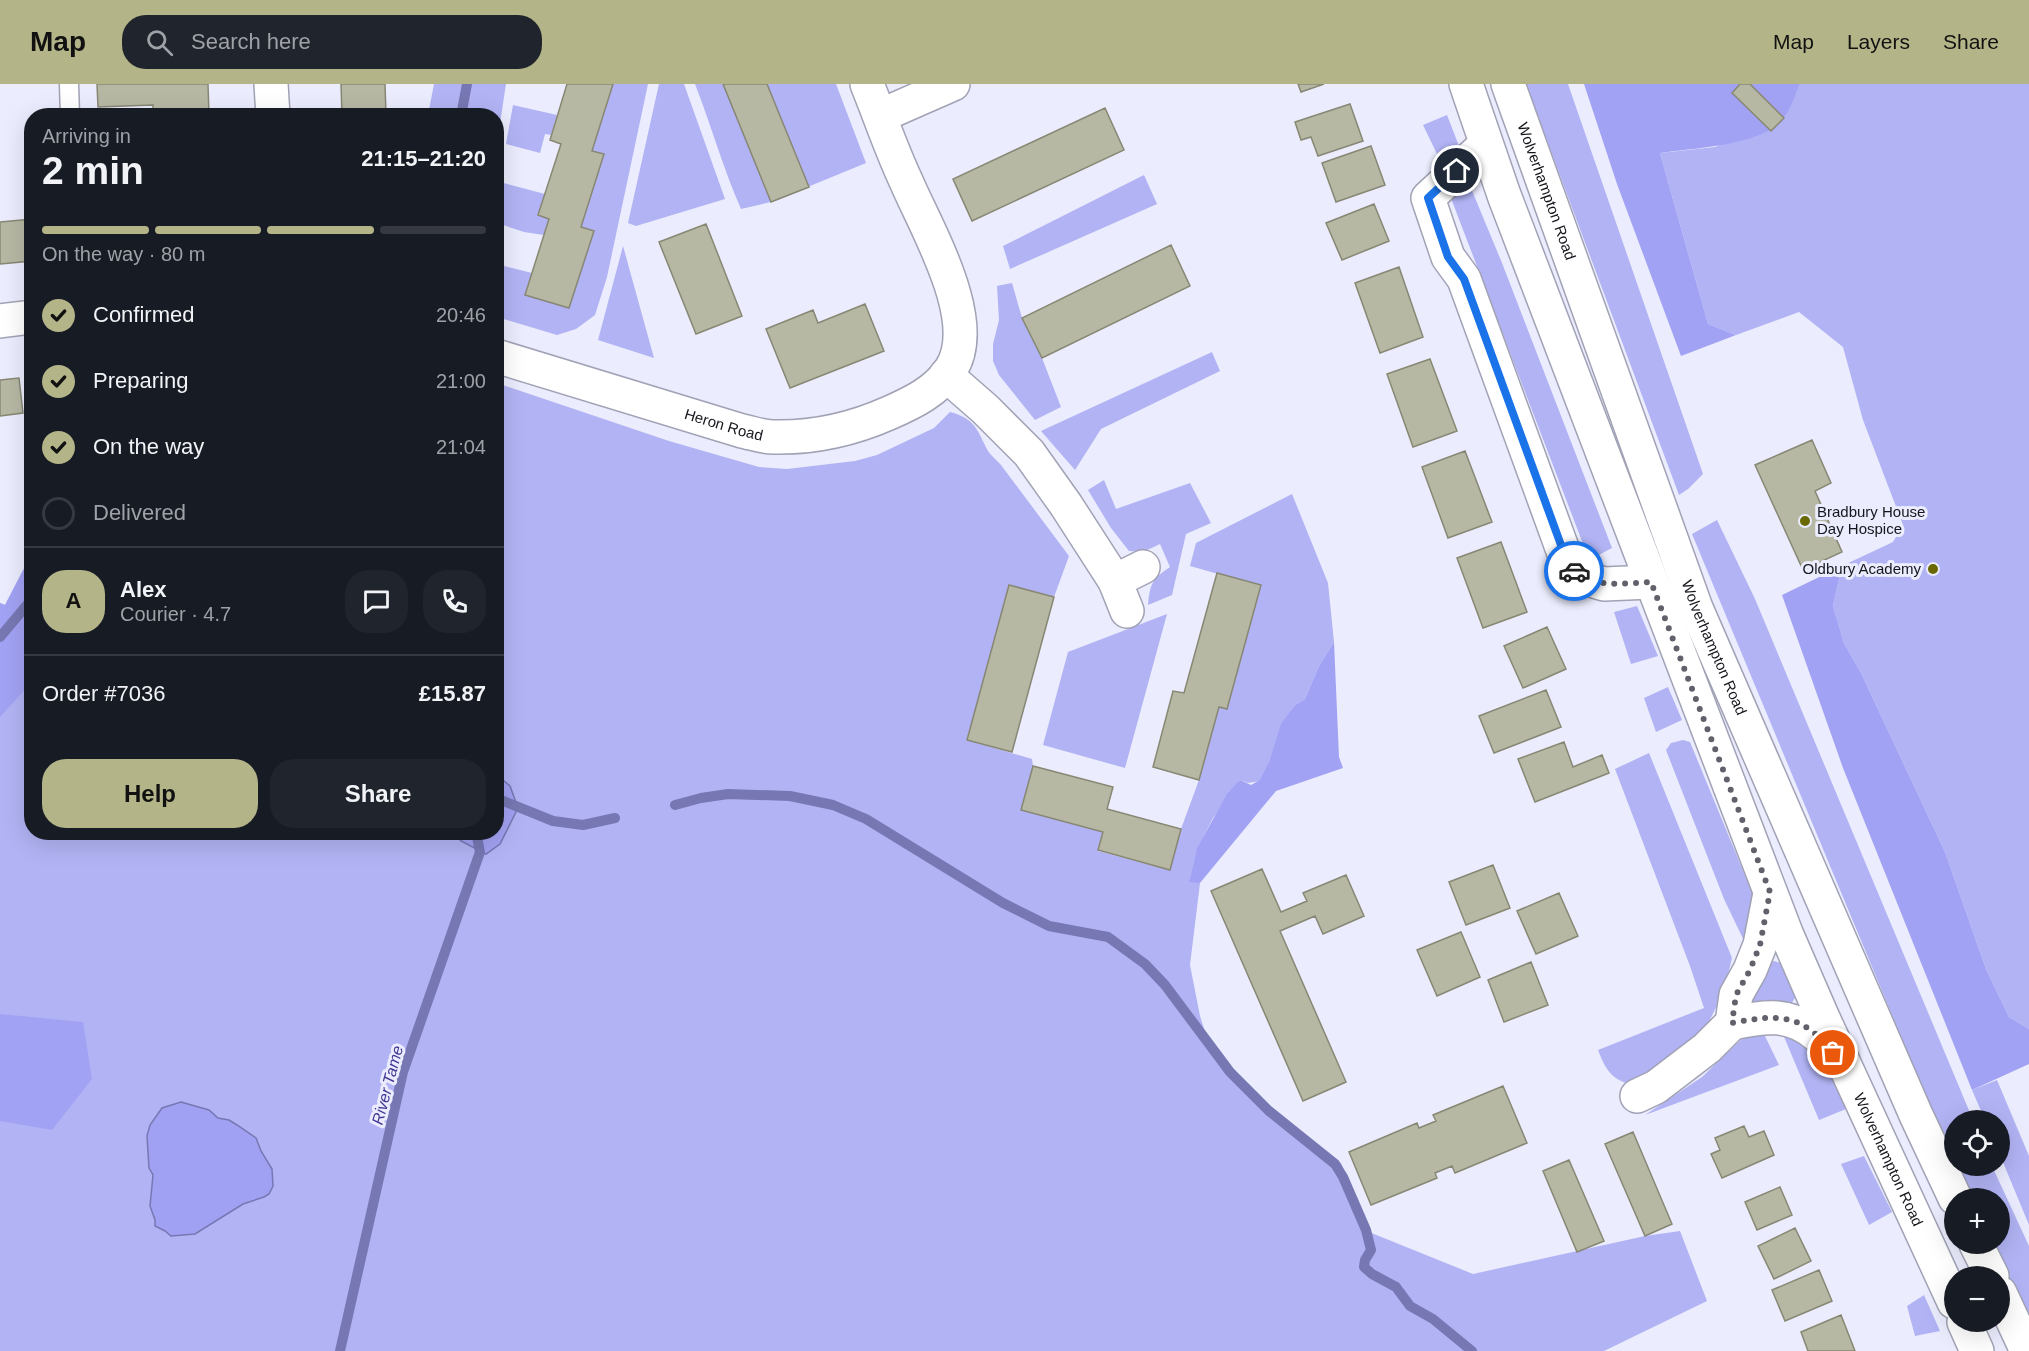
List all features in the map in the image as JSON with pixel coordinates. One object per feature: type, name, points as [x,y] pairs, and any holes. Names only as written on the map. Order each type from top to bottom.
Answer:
[{"type":"main road","points":[[271,84],[272,108]]},
{"type":"main road","name":"Heron Road","points":[[504,358],[742,431],[771,437],[839,430],[872,420],[910,404],[939,384],[952,368],[961,337],[957,303],[940,255],[905,180],[867,84]]},
{"type":"main road","points":[[880,116],[953,84]]},
{"type":"main road","name":"Wolverhampton Road","points":[[1466,84],[1504,195],[1770,892],[1842,1059],[1944,1280]]},
{"type":"main road","name":"Wolverhampton Road","points":[[1508,84],[1696,608],[1911,1104],[1950,1188]]},
{"type":"main road","points":[[1486,144],[1428,198],[1448,257],[1464,279],[1569,567],[1581,578],[1604,584],[1651,582]]},
{"type":"main road","points":[[0,321],[24,318]]},
{"type":"main road","points":[[946,375],[985,408],[1029,453],[1066,505],[1129,574],[1127,611]]},
{"type":"main road","points":[[1732,1023],[1736,995],[1750,970],[1760,945],[1770,892]]},
{"type":"main road","points":[[1637,1096],[1656,1087],[1707,1048],[1732,1023],[1766,1017],[1796,1021],[1818,1036],[1833,1053],[1842,1059]]},
{"type":"main road","points":[[2010,1314],[2027,1351]]},
{"type":"main road","points":[[1968,1332],[1977,1351]]},
{"type":"lane","points":[[69,84],[70,108]]},
{"type":"shaded area","points":[[434,84],[506,84],[502,108],[429,108]]},
{"type":"shaded area","points":[[613,84],[648,84],[607,277],[595,315],[576,329],[557,335],[504,319],[504,266],[532,273],[525,295],[569,308],[593,231],[581,227],[604,155],[592,151]]},
{"type":"shaded area","points":[[659,84],[684,84],[725,199],[636,226],[628,223]]},
{"type":"shaded area","points":[[695,84],[836,84],[866,163],[771,202],[741,209]]},
{"type":"shaded area","points":[[1526,84],[1568,84],[1703,474],[1679,495]]},
{"type":"shaded area","points":[[1584,84],[1800,84],[1784,118],[1760,135],[1726,144],[1660,153],[1708,324],[1736,335],[1681,356],[1617,184]]},
{"type":"shaded area","name":"Oldbury Academy","points":[[1800,84],[2029,84],[2029,1029],[2009,1017],[1986,969],[1945,852],[1861,673],[1844,643],[1833,606],[1842,566],[1893,542],[1903,525],[1863,420],[1843,347],[1799,312],[1736,335],[1708,324],[1660,153],[1715,147],[1784,118]]},
{"type":"shaded area","points":[[513,105],[557,115],[551,135],[545,134],[540,153],[506,144]]},
{"type":"shaded area","points":[[1447,115],[1459,146],[1453,152],[1438,156],[1423,125]]},
{"type":"shaded area","points":[[1144,175],[1157,204],[1010,269],[1003,246]]},
{"type":"shaded area","points":[[1468,181],[1612,548],[1593,558],[1585,549],[1449,193]]},
{"type":"shaded area","points":[[504,183],[545,194],[538,215],[549,219],[544,235],[504,225]]},
{"type":"shaded area","points":[[623,246],[654,358],[598,340]]},
{"type":"shaded area","points":[[1012,283],[1022,318],[1042,358],[1061,407],[1035,420],[999,375],[993,361],[993,344],[999,320],[997,286]]},
{"type":"shaded area","points":[[1212,352],[1220,371],[1101,429],[1075,470],[1041,431]]},
{"type":"shaded area","points":[[504,385],[669,441],[759,467],[787,469],[855,461],[877,455],[934,428],[950,412],[965,418],[975,426],[989,453],[1001,465],[1069,556],[1054,597],[1009,585],[967,740],[1032,759],[1033,766],[1021,810],[1103,832],[1098,851],[1169,870],[1199,780],[1219,707],[1227,708],[1261,586],[1190,566],[1196,543],[1292,494],[1328,583],[1334,642],[1319,666],[1305,699],[1295,705],[1282,724],[1265,774],[1260,781],[1248,783],[1240,780],[1213,818],[1197,849],[1190,878],[1200,883],[1190,965],[1206,1035],[1222,1063],[1235,1076],[1264,1103],[1341,1163],[1369,1232],[1473,1274],[1645,1236],[1680,1231],[1707,1301],[1604,1351],[0,1351],[0,603],[5,605],[24,568],[24,840],[504,840]]},
{"type":"shaded area","points":[[1104,480],[1116,509],[1190,483],[1211,523],[1186,534],[1172,595],[1148,605],[1153,583],[1170,567],[1160,544],[1143,552],[1129,551],[1111,528],[1088,490]]},
{"type":"shaded area","points":[[1717,520],[1755,599],[1969,1110],[1944,1110],[1944,1140],[1692,534]]},
{"type":"shaded area","points":[[1842,566],[1833,606],[1844,643],[1861,673],[1945,852],[1986,969],[2009,1017],[2029,1029],[2029,1064],[1972,1090],[1843,768],[1782,595]]},
{"type":"shaded area","points":[[24,568],[24,691],[0,717],[0,603],[5,605]]},
{"type":"shaded area","points":[[1637,606],[1658,656],[1631,664],[1614,612]]},
{"type":"shaded area","points":[[1167,614],[1125,768],[1043,745],[1068,652]]},
{"type":"shaded area","points":[[1334,642],[1339,757],[1343,768],[1276,791],[1200,883],[1189,882],[1197,848],[1227,794],[1240,780],[1251,785],[1260,780],[1269,762],[1281,724],[1295,705],[1305,699],[1319,666]]},
{"type":"shaded area","points":[[1668,687],[1682,720],[1656,732],[1644,698]]},
{"type":"shaded area","points":[[1683,740],[1690,742],[1753,895],[1756,910],[1746,945],[1724,899],[1666,750],[1671,743]]},
{"type":"shaded area","points":[[1649,753],[1732,958],[1724,991],[1701,1038],[1631,1084],[1618,1080],[1610,1072],[1598,1050],[1704,1008],[1615,769]]},
{"type":"shaded area","points":[[504,781],[510,786],[518,808],[504,836]]},
{"type":"shaded area","points":[[460,840],[502,840],[486,854]]},
{"type":"shaded area","points":[[1774,961],[1781,963],[1796,996],[1790,1006],[1772,1001],[1753,1005],[1747,996]]},
{"type":"shaded area","points":[[0,1014],[83,1022],[92,1079],[52,1130],[0,1121]]},
{"type":"shaded area","points":[[1763,1032],[1779,1065],[1645,1115],[1702,1077],[1744,1037]]},
{"type":"shaded area","points":[[1782,1032],[1789,1033],[1824,1062],[1846,1109],[1819,1120]]},
{"type":"shaded area","points":[[1997,1080],[2010,1110],[1981,1110],[1972,1090]]},
{"type":"shaded area","points":[[181,1102],[209,1110],[218,1118],[229,1120],[256,1138],[272,1169],[273,1186],[269,1194],[243,1204],[195,1234],[171,1236],[155,1226],[150,1206],[153,1175],[149,1168],[147,1136],[150,1125],[162,1108]]},
{"type":"shaded area","points":[[2010,1111],[2029,1156],[2029,1225],[2009,1176]]},
{"type":"shaded area","points":[[1864,1156],[1892,1212],[1869,1225],[1841,1164]]},
{"type":"shaded area","points":[[1960,1176],[1997,1176],[2002,1188],[1965,1188]]},
{"type":"shaded area","points":[[2010,1205],[2029,1246],[2029,1328],[2010,1287],[2010,1266],[2000,1266],[1995,1254],[2010,1254]]},
{"type":"shaded area","points":[[1924,1295],[1940,1331],[1915,1336],[1907,1306]]},
{"type":"building","points":[[97,84],[208,84],[209,108],[153,108],[153,105],[98,107]]},
{"type":"building","points":[[341,84],[385,84],[386,108],[342,108]]},
{"type":"building","points":[[567,84],[613,84],[592,151],[604,154],[581,227],[594,231],[569,308],[525,295],[549,219],[538,215],[561,144],[550,140]]},
{"type":"building","points":[[723,84],[767,84],[809,187],[771,202]]},
{"type":"building","points":[[1298,84],[1324,84],[1301,92]]},
{"type":"building","points":[[1740,84],[1750,84],[1784,118],[1771,131],[1732,93]]},
{"type":"building","points":[[1350,104],[1363,141],[1318,156],[1311,137],[1301,140],[1295,122]]},
{"type":"building","points":[[1105,108],[1124,150],[972,221],[953,179]]},
{"type":"building","points":[[1371,146],[1385,185],[1336,202],[1322,163]]},
{"type":"building","points":[[1374,204],[1389,241],[1342,260],[1326,223]]},
{"type":"building","points":[[24,220],[24,262],[0,264],[0,222]]},
{"type":"building","points":[[706,224],[742,316],[696,334],[659,242]]},
{"type":"building","points":[[1171,245],[1190,286],[1042,358],[1022,318]]},
{"type":"building","points":[[1399,267],[1423,337],[1380,353],[1355,283]]},
{"type":"building","points":[[865,304],[884,351],[790,388],[766,329],[813,310],[818,323]]},
{"type":"building","points":[[1430,359],[1457,431],[1413,447],[1387,374]]},
{"type":"building","points":[[19,378],[23,413],[0,416],[0,380]]},
{"type":"building","name":"Bradbury House Day Hospice","points":[[1812,440],[1831,483],[1815,491],[1842,552],[1803,570],[1755,465]]},
{"type":"building","points":[[1465,451],[1492,522],[1448,538],[1422,467]]},
{"type":"building","points":[[1501,542],[1527,612],[1483,628],[1457,558]]},
{"type":"building","points":[[1217,573],[1261,585],[1227,709],[1219,707],[1199,780],[1153,767],[1173,691],[1184,693]]},
{"type":"building","points":[[1009,585],[1054,597],[1012,752],[967,740]]},
{"type":"building","points":[[1547,627],[1566,669],[1523,688],[1504,646]]},
{"type":"building","points":[[1546,690],[1561,727],[1494,753],[1479,716]]},
{"type":"building","points":[[1564,742],[1573,767],[1602,755],[1609,773],[1535,802],[1518,759]]},
{"type":"building","points":[[1033,766],[1113,787],[1107,809],[1181,829],[1170,870],[1098,850],[1103,832],[1021,810]]},
{"type":"building","points":[[1493,865],[1510,908],[1466,925],[1449,882]]},
{"type":"building","points":[[1262,869],[1281,912],[1307,901],[1303,893],[1346,875],[1364,916],[1323,934],[1315,916],[1280,931],[1346,1082],[1303,1101],[1211,891]]},
{"type":"building","points":[[1559,893],[1578,936],[1536,954],[1517,911]]},
{"type":"building","points":[[1461,932],[1480,977],[1437,996],[1417,950]]},
{"type":"building","points":[[1531,962],[1548,1005],[1504,1022],[1488,980]]},
{"type":"building","points":[[1503,1086],[1527,1143],[1455,1173],[1452,1166],[1435,1173],[1437,1178],[1371,1205],[1349,1152],[1417,1123],[1419,1128],[1436,1121],[1433,1115]]},
{"type":"building","points":[[1744,1126],[1749,1137],[1764,1131],[1774,1155],[1722,1178],[1711,1154],[1720,1150],[1715,1138]]},
{"type":"building","points":[[1633,1132],[1672,1224],[1645,1236],[1605,1144]]},
{"type":"building","points":[[1569,1160],[1604,1241],[1577,1252],[1543,1171]]},
{"type":"building","points":[[1780,1187],[1792,1215],[1757,1230],[1745,1202]]},
{"type":"building","points":[[1795,1228],[1811,1261],[1774,1279],[1758,1246]]},
{"type":"building","points":[[1819,1270],[1832,1301],[1785,1321],[1772,1290]]},
{"type":"building","points":[[1841,1315],[1855,1351],[1808,1351],[1801,1332]]},
{"type":"waterway","name":"River Tame","points":[[462,108],[467,84]]},
{"type":"waterway","points":[[0,637],[24,608]]},
{"type":"waterway","points":[[675,805],[728,794],[790,796],[833,805],[866,819],[1003,903],[1049,926],[1108,937],[1145,964],[1165,985],[1230,1072],[1269,1111],[1335,1164],[1366,1230],[1371,1250],[1364,1267],[1396,1287],[1410,1306],[1433,1319],[1472,1351]]},
{"type":"waterway","points":[[504,801],[553,821],[583,825],[615,818]]},
{"type":"waterway","name":"River Tame","points":[[340,1351],[403,1072],[480,852],[478,840]]},
{"type":"way so far","points":[[1574,571],[1581,578],[1604,584],[1651,582],[1770,892],[1760,945],[1750,970],[1736,995],[1732,1023],[1766,1017],[1796,1021],[1818,1036],[1833,1053]]},
{"type":"place","name":"Bradbury House Day Hospice","points":[[1805,521]]},
{"type":"place","name":"Oldbury Academy","points":[[1933,569]]},
{"type":"route","points":[[1457,171],[1428,198],[1448,257],[1464,279],[1569,567],[1574,571]]}]
